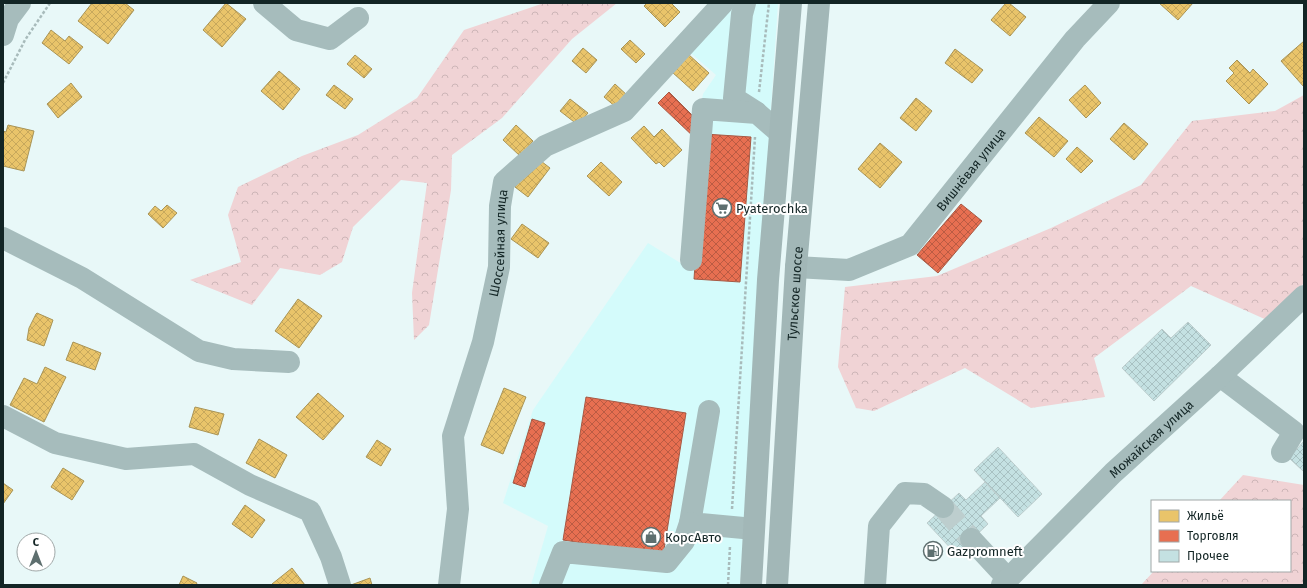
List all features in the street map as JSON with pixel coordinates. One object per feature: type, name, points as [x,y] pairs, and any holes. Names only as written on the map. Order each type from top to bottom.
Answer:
[{"type":"main road","name":"Тульское шоссе","points":[[751,585],[768,280],[791,3]]},
{"type":"main road","name":"Тульское шоссе","points":[[777,585],[796,267],[818,3]]},
{"type":"street","points":[[3,35],[8,19],[20,3]]},
{"type":"street","points":[[264,3],[296,30],[330,39],[358,18]]},
{"type":"street","name":"Шоссейная улица","points":[[449,585],[458,509],[453,436],[483,342],[500,267],[500,206],[504,182],[545,146],[624,111],[723,3]]},
{"type":"street","points":[[745,3],[742,14],[734,98],[757,113],[780,133]]},
{"type":"street","name":"Вишнёвая улица","points":[[796,267],[849,270],[910,245],[1075,40],[1109,3]]},
{"type":"street","points":[[691,260],[703,109],[757,113]]},
{"type":"street","points":[[3,238],[82,278],[199,352],[233,359],[289,362]]},
{"type":"street","name":"Можайская улица","points":[[1005,582],[1113,473],[1220,376],[1304,296]]},
{"type":"street","points":[[1220,376],[1294,432],[1282,452]]},
{"type":"street","points":[[550,585],[563,552],[667,562],[684,541],[690,523],[709,412]]},
{"type":"street","points":[[3,416],[55,444],[126,459],[194,454],[250,485],[310,511],[332,557],[340,585]]},
{"type":"street","points":[[875,585],[879,526],[905,493],[924,494],[943,507]]},
{"type":"street","points":[[690,523],[754,530]]},
{"type":"street","points":[[971,539],[1005,582]]},
{"type":"path","points":[[3,82],[25,40],[50,3]]},
{"type":"path","points":[[728,585],[757,113],[769,3]]},
{"type":"shaded area","points":[[728,3],[778,3],[740,585],[531,585],[548,526],[503,503],[533,410],[648,243],[687,267],[698,121],[703,94],[716,75],[686,49]]},
{"type":"green space","points":[[544,3],[617,3],[572,39],[502,118],[452,155],[451,190],[429,325],[414,340],[412,293],[427,183],[401,180],[353,227],[342,262],[320,275],[280,268],[252,305],[190,280],[241,262],[228,215],[238,187],[302,156],[358,135],[417,98],[464,30]]},
{"type":"green space","points":[[1304,95],[1304,283],[1269,321],[1191,286],[1094,358],[1105,397],[1031,408],[965,368],[874,411],[856,408],[838,367],[845,287],[937,276],[1051,228],[1141,185],[1192,121],[1275,111]]},
{"type":"green space","points":[[1243,475],[1304,485],[1304,585],[1141,585],[1153,572],[1291,572],[1291,500],[1220,500]]},
{"type":"building: Жильё","points":[[92,3],[125,3],[134,10],[108,44],[78,21]]},
{"type":"building: Жильё","points":[[226,3],[246,19],[222,47],[203,30]]},
{"type":"building: Жильё","points":[[647,3],[671,3],[680,12],[665,27],[644,6]]},
{"type":"building: Жильё","points":[[1006,3],[1009,3],[1026,17],[1010,36],[991,20]]},
{"type":"building: Жильё","points":[[1159,3],[1193,3],[1178,20]]},
{"type":"building: Жильё","points":[[51,30],[65,41],[69,36],[83,47],[69,64],[42,43]]},
{"type":"building: Жильё","points":[[630,40],[645,54],[636,63],[621,49]]},
{"type":"building: Жильё","points":[[1304,41],[1304,87],[1281,61]]},
{"type":"building: Жильё","points":[[583,48],[597,60],[586,73],[572,61]]},
{"type":"building: Жильё","points":[[955,49],[983,70],[972,83],[945,63]]},
{"type":"building: Жильё","points":[[688,54],[709,73],[693,91],[672,72]]},
{"type":"building: Жильё","points":[[355,55],[372,69],[364,78],[347,64]]},
{"type":"building: Жильё","points":[[1237,60],[1250,73],[1253,69],[1268,84],[1249,104],[1226,81],[1234,73],[1229,68]]},
{"type":"building: Жильё","points":[[279,71],[300,89],[283,110],[261,91]]},
{"type":"building: Жильё","points":[[71,83],[82,97],[58,118],[47,104]]},
{"type":"building: Жильё","points":[[615,84],[628,96],[617,108],[604,97]]},
{"type":"building: Жильё","points":[[334,85],[353,99],[345,109],[326,95]]},
{"type":"building: Жильё","points":[[1085,85],[1101,103],[1086,118],[1069,100]]},
{"type":"building: Жильё","points":[[916,98],[932,111],[916,131],[900,118]]},
{"type":"building: Жильё","points":[[570,99],[588,113],[578,125],[560,111]]},
{"type":"building: Жильё","points":[[1039,117],[1068,141],[1054,157],[1025,133]]},
{"type":"building: Жильё","points":[[1124,123],[1148,144],[1134,160],[1110,139]]},
{"type":"building: Жильё","points":[[8,125],[34,131],[24,171],[3,166],[3,131],[6,132]]},
{"type":"building: Жильё","points":[[516,125],[533,141],[520,156],[503,140]]},
{"type":"building: Жильё","points":[[644,126],[654,137],[662,129],[682,150],[664,167],[659,162],[656,164],[631,138]]},
{"type":"building: Жильё","points":[[880,143],[902,162],[880,188],[858,169]]},
{"type":"building: Жильё","points":[[1077,147],[1093,161],[1081,173],[1066,159]]},
{"type":"building: Жильё","points":[[537,158],[550,168],[528,197],[515,187]]},
{"type":"building: Жильё","points":[[601,162],[622,182],[609,196],[587,176]]},
{"type":"building: Жильё","points":[[167,205],[177,213],[163,228],[148,214],[155,206],[161,211]]},
{"type":"building: Жильё","points":[[522,224],[549,243],[538,258],[511,239]]},
{"type":"building: Жильё","points":[[298,299],[322,316],[299,348],[275,331]]},
{"type":"building: Жильё","points":[[37,313],[53,320],[44,346],[27,340],[29,328]]},
{"type":"building: Жильё","points":[[73,342],[101,353],[95,370],[66,360]]},
{"type":"building: Жильё","points":[[45,367],[66,377],[44,422],[10,405],[24,378],[37,384]]},
{"type":"building: Жильё","points":[[504,388],[526,397],[503,454],[481,445]]},
{"type":"building: Жильё","points":[[318,393],[344,416],[323,440],[296,417]]},
{"type":"building: Жильё","points":[[195,407],[224,414],[218,435],[189,427]]},
{"type":"building: Жильё","points":[[259,439],[287,455],[275,478],[246,463]]},
{"type":"building: Жильё","points":[[377,440],[391,449],[381,466],[366,457]]},
{"type":"building: Жильё","points":[[63,468],[84,481],[72,500],[51,487]]},
{"type":"building: Жильё","points":[[3,483],[13,490],[3,504]]},
{"type":"building: Жильё","points":[[245,505],[265,520],[252,538],[232,524]]},
{"type":"building: Жильё","points":[[292,568],[305,585],[272,584]]},
{"type":"building: Жильё","points":[[183,576],[197,583],[196,585],[179,585]]},
{"type":"building: Жильё","points":[[370,578],[372,585],[351,585]]},
{"type":"building: Торговля","points":[[669,92],[698,121],[696,139],[658,103]]},
{"type":"building: Торговля","name":"Pyaterochka","points":[[704,134],[751,137],[740,282],[694,279]]},
{"type":"building: Торговля","points":[[961,204],[982,221],[938,273],[917,255]]},
{"type":"building: Торговля","points":[[586,397],[686,413],[663,556],[563,540]]},
{"type":"building: Торговля","points":[[532,419],[545,423],[525,487],[513,483]]},
{"type":"building: Прочее","points":[[1188,322],[1211,345],[1154,401],[1122,368],[1162,329],[1171,338]]},
{"type":"building: Прочее","points":[[1304,441],[1304,469],[1303,471],[1289,458]]},
{"type":"building: Прочее","points":[[998,447],[1042,494],[1018,517],[974,470]]},
{"type":"building: Прочее","points":[[985,482],[1000,498],[981,516],[988,524],[956,554],[927,523],[959,493],[966,500]]},
{"type":"tunnel","points":[[943,507],[971,539]]},
{"type":"place","name":"Pyaterochka","points":[[722,208]]},
{"type":"place","name":"КорсАвто","points":[[651,537]]},
{"type":"place","name":"Gazpromneft","points":[[933,551]]}]
